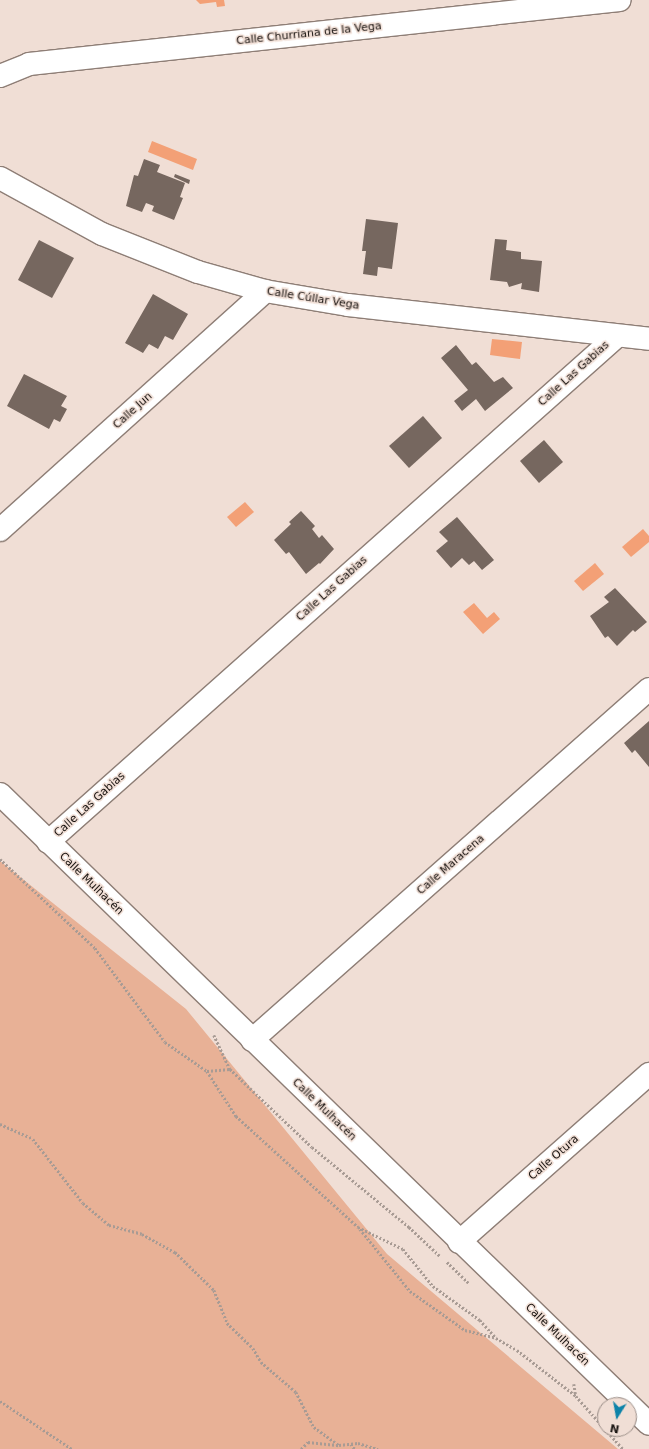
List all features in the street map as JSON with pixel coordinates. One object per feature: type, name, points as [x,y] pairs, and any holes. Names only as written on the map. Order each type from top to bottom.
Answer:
[{"type":"street","name":"Calle Churriana de la Vega","points":[[0,76],[29,64],[620,0]]},
{"type":"street","name":"Calle Cúllar Vega","points":[[0,178],[102,234],[198,272],[265,292],[348,305],[616,337],[649,339]]},
{"type":"street","name":"Calle Jun","points":[[0,530],[265,292]]},
{"type":"street","name":"Calle Las Gabias","points":[[48,842],[616,337]]},
{"type":"street","name":"Calle Maracena","points":[[252,1040],[649,689]]},
{"type":"street","name":"Calle Mulhacén","points":[[0,794],[459,1242],[649,1424]]},
{"type":"street","name":"Calle Otura","points":[[459,1242],[649,1074]]},
{"type":"path","points":[[0,859],[95,948],[165,1042],[207,1071],[236,1116],[358,1227],[410,1291],[465,1330],[496,1338],[517,1350],[576,1396],[623,1449]]},
{"type":"path","points":[[213,1034],[230,1069],[312,1147],[409,1227],[472,1287]]},
{"type":"path","points":[[207,1071],[230,1069]]},
{"type":"path","points":[[0,1124],[33,1139],[83,1203],[109,1225],[142,1234],[175,1252],[214,1290],[227,1323],[253,1348],[261,1362],[296,1392],[314,1427],[339,1445]]},
{"type":"path","points":[[358,1227],[403,1249],[432,1286],[480,1320],[496,1338]]},
{"type":"path","points":[[574,1380],[576,1396]]},
{"type":"path","points":[[0,1400],[72,1449]]},
{"type":"path","points":[[301,1449],[308,1442],[339,1445],[351,1444],[378,1449]]},
{"type":"path","points":[[351,1444],[355,1449]]},
{"type":"shaded area","points":[[196,0],[224,0],[225,6],[217,7],[216,2],[200,4]]},
{"type":"shaded area","points":[[152,141],[197,159],[193,170],[148,152]]},
{"type":"shaded area","points":[[492,339],[522,342],[520,359],[490,355]]},
{"type":"shaded area","points":[[245,502],[254,512],[236,527],[227,517]]},
{"type":"shaded area","points":[[643,529],[649,536],[649,542],[631,557],[622,547]]},
{"type":"shaded area","points":[[595,563],[604,574],[583,591],[574,581]]},
{"type":"shaded area","points":[[474,603],[487,618],[494,612],[500,619],[483,634],[463,612]]},
{"type":"shaded area","points":[[0,861],[186,1009],[387,1254],[597,1431],[597,1437],[604,1437],[618,1449],[0,1449]]},
{"type":"building","points":[[144,159],[160,165],[157,172],[185,183],[180,197],[183,198],[174,220],[152,211],[154,206],[146,203],[142,212],[126,206],[134,175],[138,176]]},
{"type":"building","points":[[175,174],[190,180],[189,184],[174,177]]},
{"type":"building","points":[[366,219],[398,223],[392,269],[378,267],[377,276],[363,274],[366,251],[362,251]]},
{"type":"building","points":[[495,239],[507,240],[506,250],[521,252],[521,259],[542,261],[539,292],[521,289],[522,283],[509,287],[507,282],[490,280]]},
{"type":"building","points":[[39,240],[74,258],[52,298],[18,280]]},
{"type":"building","points":[[153,294],[188,314],[173,340],[165,336],[158,349],[149,344],[143,353],[125,343]]},
{"type":"building","points":[[456,345],[472,365],[476,362],[494,382],[503,377],[513,388],[485,411],[476,399],[462,411],[454,401],[468,390],[441,358]]},
{"type":"building","points":[[24,374],[67,396],[61,406],[67,409],[60,422],[54,419],[49,429],[7,406]]},
{"type":"building","points":[[423,416],[442,438],[409,468],[389,446]]},
{"type":"building","points":[[544,440],[563,462],[539,483],[520,461]]},
{"type":"building","points":[[301,511],[315,526],[312,529],[319,538],[322,535],[334,549],[320,564],[319,563],[306,574],[289,552],[286,554],[274,540],[291,524],[289,522]]},
{"type":"building","points":[[457,517],[494,560],[482,570],[474,561],[469,565],[462,558],[451,568],[436,551],[448,541],[439,532]]},
{"type":"building","points":[[615,588],[647,622],[635,632],[633,630],[617,646],[608,636],[605,638],[590,616],[609,602],[604,597]]},
{"type":"building","points":[[649,721],[649,767],[635,750],[632,753],[624,743]]}]
